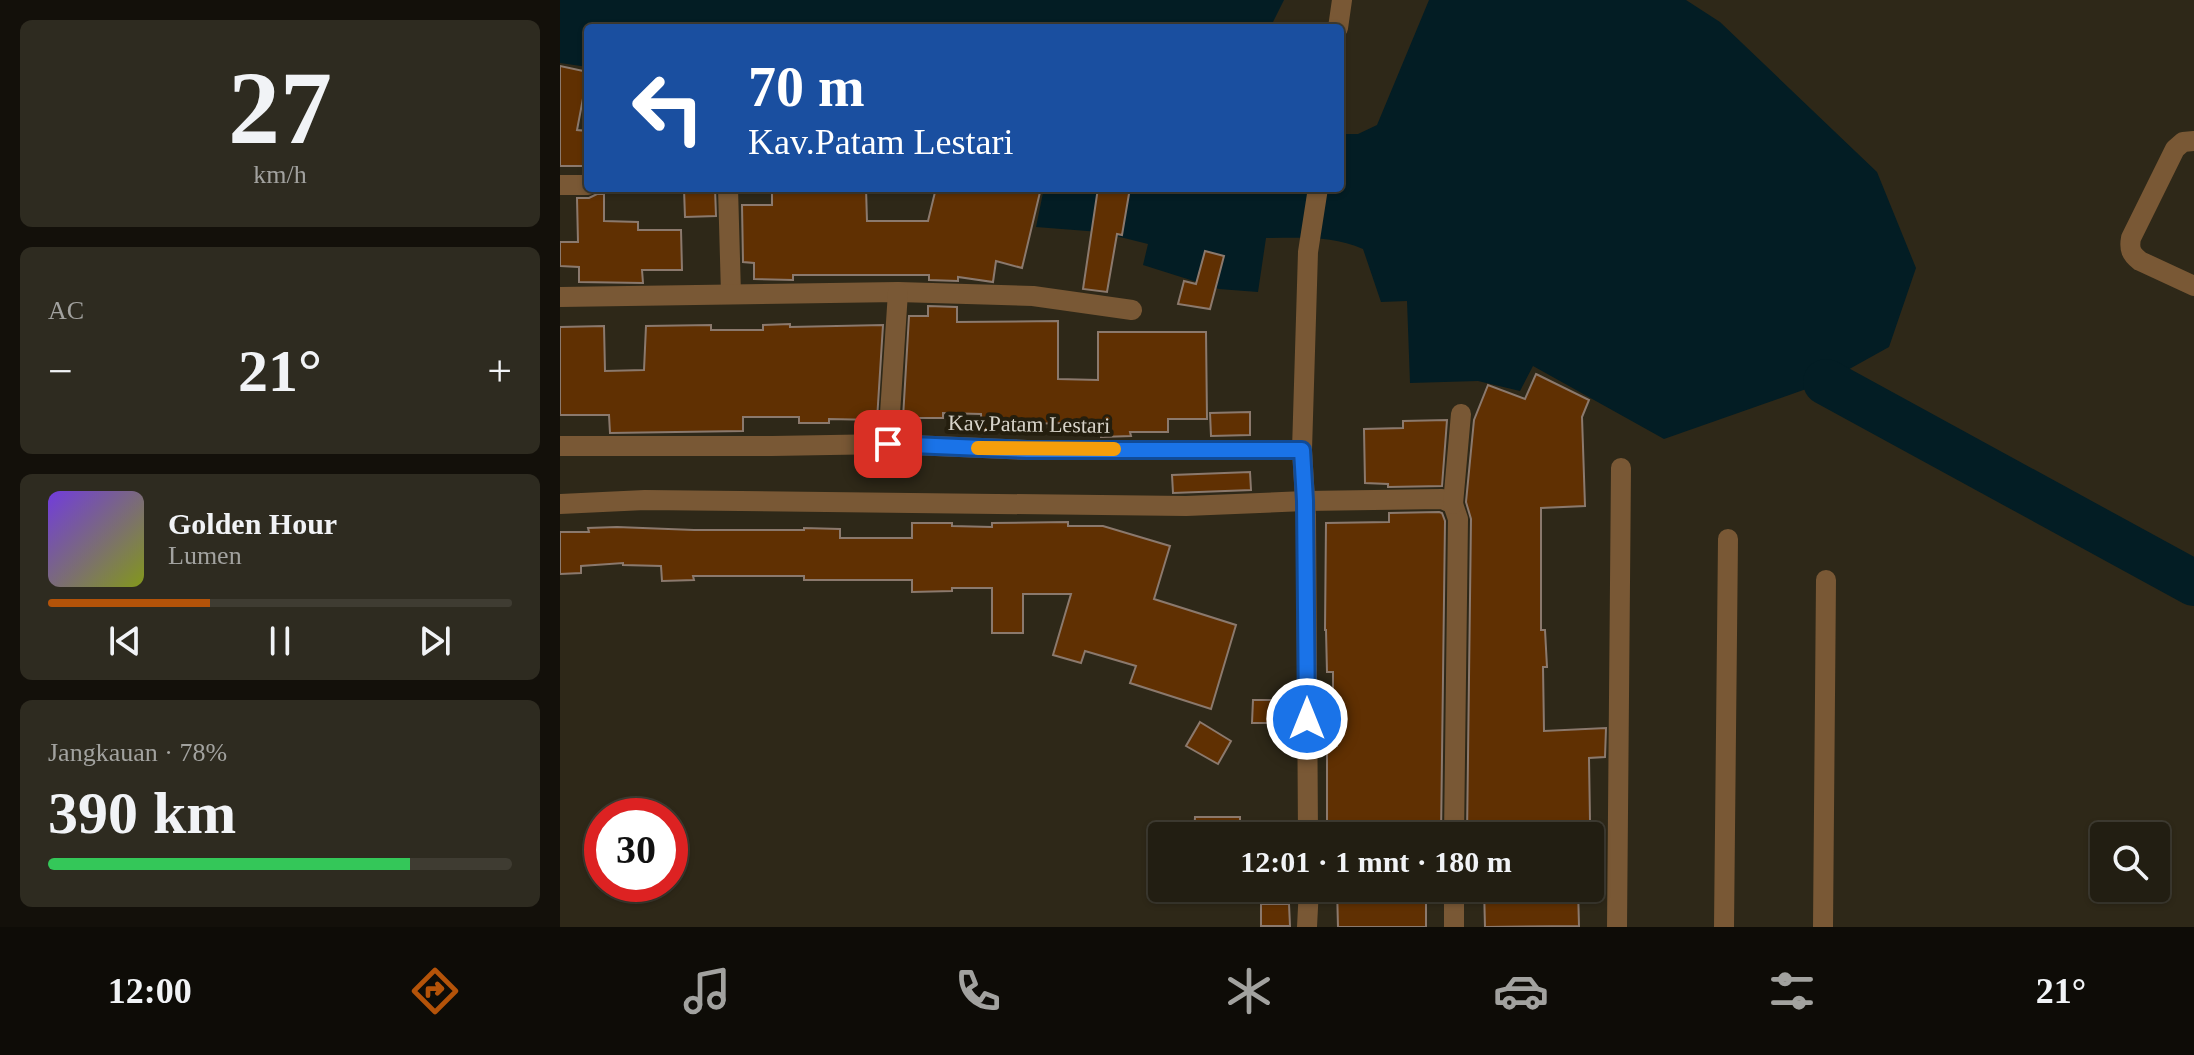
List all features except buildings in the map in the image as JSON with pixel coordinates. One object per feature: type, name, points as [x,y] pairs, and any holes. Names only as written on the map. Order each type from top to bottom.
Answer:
[{"type":"street","points":[[1339,24],[1342,0]]},
{"type":"street","points":[[2194,141],[2183,142],[2175,149],[2130,245],[2133,255],[2140,261],[2194,286]]},
{"type":"street","points":[[560,185],[584,185]]},
{"type":"street","points":[[728,192],[731,294]]},
{"type":"street","points":[[1308,822],[1302,450],[1308,252],[1317,192]]},
{"type":"street","points":[[888,444],[898,292]]},
{"type":"street","points":[[560,297],[898,292],[1033,296],[1132,310]]},
{"type":"street","points":[[1454,822],[1458,519],[1453,504],[1461,414]]},
{"type":"street","name":"Kav.Patam Lestari","points":[[560,446],[888,444],[1027,450],[1302,450]]},
{"type":"street","points":[[1617,927],[1621,468]]},
{"type":"street","points":[[560,504],[645,500],[1186,506],[1442,499],[1453,504]]},
{"type":"street","points":[[1724,927],[1728,539]]},
{"type":"street","points":[[1823,927],[1826,580]]},
{"type":"street","points":[[1307,927],[1308,902]]},
{"type":"street","points":[[1454,902],[1454,927]]},
{"type":"water","points":[[560,0],[1284,0],[1272,24],[584,24],[584,66],[560,63]]},
{"type":"water","points":[[1429,0],[1686,0],[1720,22],[1877,172],[1916,268],[1889,347],[1826,382],[1664,439],[1533,366],[1520,391],[1478,381],[1410,383],[1407,301],[1381,302],[1363,249],[1339,241],[1315,238],[1266,238],[1258,292],[1219,289],[1143,265],[1148,244],[1100,232],[1036,227],[1043,192],[1344,192],[1344,134],[1358,134],[1377,125]]},
{"type":"waterway","points":[[1826,382],[2194,583]]},
{"type":"slow traffic","points":[[978,448],[1114,449]]},
{"type":"route","points":[[888,444],[1027,450],[1302,450],[1307,719]]}]
